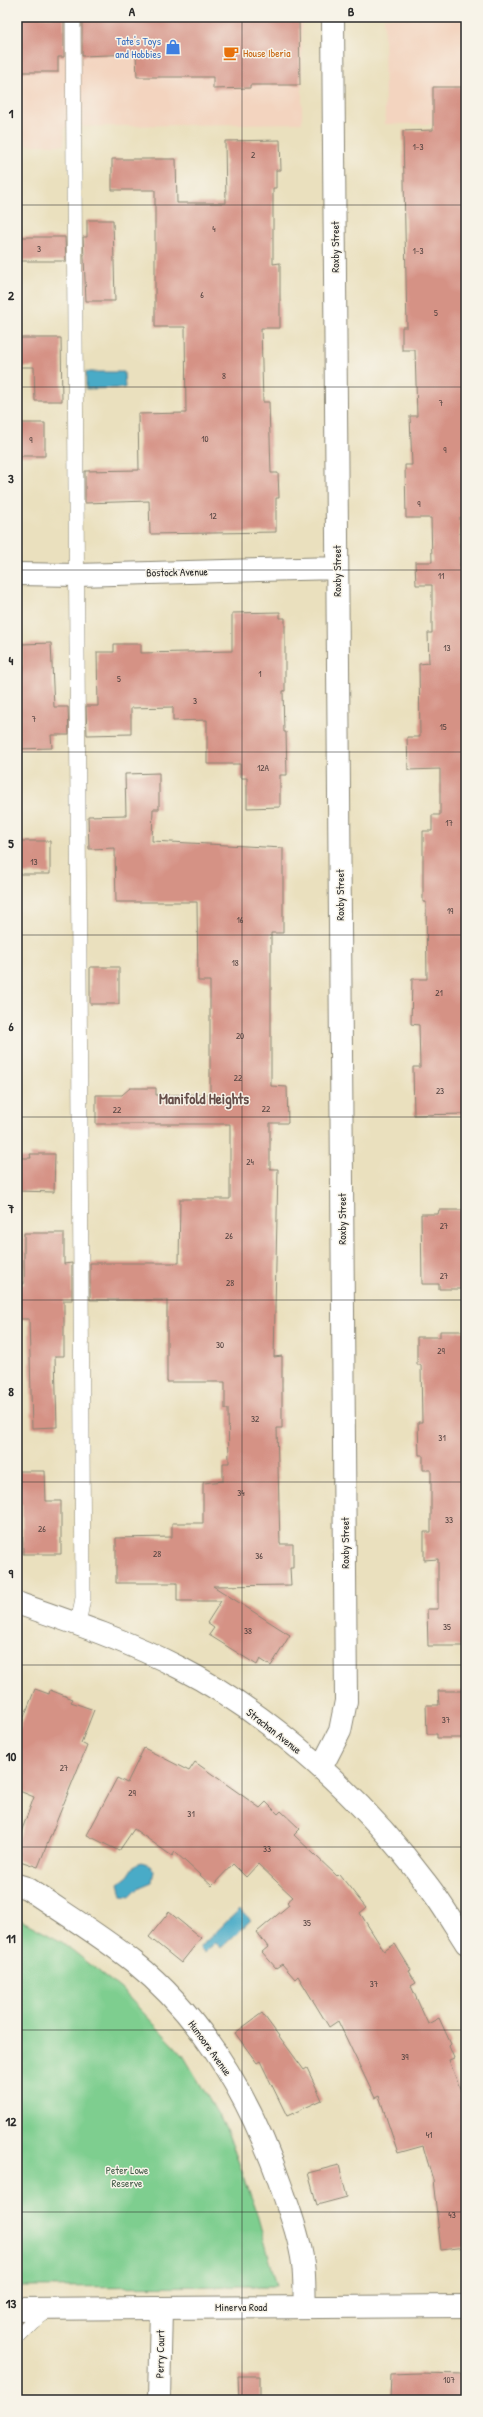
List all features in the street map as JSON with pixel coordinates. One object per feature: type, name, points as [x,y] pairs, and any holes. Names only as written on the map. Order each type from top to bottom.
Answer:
[{"type":"street","name":"Roxby Street","points":[[320,1768],[340,1731],[346,1701],[333,17]]},
{"type":"street","name":"Bostock Avenue","points":[[17,574],[77,575],[337,568]]},
{"type":"street","name":"Strachan Avenue","points":[[17,1603],[78,1624],[180,1668],[257,1716],[320,1768],[374,1822],[426,1883],[466,1943]]},
{"type":"street","name":"Humoore Avenue","points":[[17,1885],[27,1888],[134,1962],[169,1995],[214,2048],[251,2111],[272,2159],[299,2243],[303,2264],[304,2307]]},
{"type":"street","name":"Minerva Road","points":[[17,2309],[466,2306]]},
{"type":"street","name":"Perry Court","points":[[159,2400],[161,2308]]},
{"type":"lane","points":[[74,17],[83,1590],[78,1624]]},
{"type":"lane","points":[[17,2337],[33,2321],[50,2309]]},
{"type":"shaded area","points":[[17,17],[302,17],[302,123],[65,127],[64,145],[17,145]]},
{"type":"shaded area","points":[[384,17],[466,17],[466,124],[385,124]]},
{"type":"green space","name":"Peter Lowe Reserve","points":[[17,1918],[62,1942],[121,1989],[183,2055],[226,2128],[255,2207],[277,2286],[17,2287]]},
{"type":"water","points":[[86,372],[124,372],[125,388],[86,389]]},
{"type":"water","points":[[142,1862],[150,1865],[154,1871],[152,1882],[140,1887],[131,1896],[122,1895],[119,1883],[128,1876],[136,1864]]},
{"type":"water","points":[[240,1909],[251,1920],[221,1948],[216,1942],[204,1953],[199,1948]]},
{"type":"building","points":[[17,17],[64,17],[64,57],[58,57],[58,72],[17,72]]},
{"type":"building","points":[[82,17],[299,17],[300,85],[250,85],[250,88],[213,89],[213,77],[137,77],[136,54],[82,56]]},
{"type":"building","points":[[433,87],[466,87],[466,517],[460,517],[460,566],[466,566],[466,1114],[414,1115],[413,1067],[420,1067],[419,1025],[411,1024],[412,979],[427,979],[426,902],[423,902],[423,831],[432,831],[432,815],[440,815],[440,769],[408,770],[407,737],[420,737],[419,664],[429,663],[428,633],[432,633],[432,585],[416,585],[415,562],[432,562],[431,518],[406,518],[405,465],[412,465],[410,416],[417,416],[415,350],[402,350],[402,327],[407,327],[403,131],[433,130]]},
{"type":"building","points":[[280,140],[281,170],[276,170],[276,188],[273,188],[273,264],[280,263],[280,328],[261,328],[263,402],[269,402],[271,473],[278,473],[279,498],[276,498],[276,532],[150,534],[149,501],[85,503],[85,471],[139,470],[138,414],[186,413],[185,327],[155,327],[155,190],[112,190],[112,159],[176,159],[177,203],[226,203],[225,141]]},
{"type":"building","points":[[87,220],[113,220],[115,301],[86,301],[83,237],[87,237]]},
{"type":"building","points":[[17,237],[65,237],[66,261],[17,261]]},
{"type":"building","points":[[17,338],[61,338],[62,401],[35,401],[34,367],[18,367]]},
{"type":"building","points":[[17,423],[45,423],[45,456],[17,456]]},
{"type":"building","points":[[280,612],[280,618],[285,618],[285,691],[283,691],[287,775],[280,775],[280,807],[247,808],[247,778],[240,778],[240,764],[207,764],[207,720],[173,721],[173,707],[131,708],[131,734],[87,735],[86,706],[98,706],[97,652],[114,652],[114,644],[141,644],[141,653],[232,651],[232,613]]},
{"type":"building","points":[[51,643],[54,707],[68,707],[69,735],[51,735],[52,748],[17,749],[17,666],[22,666],[22,644]]},
{"type":"building","points":[[159,773],[159,809],[153,809],[152,841],[283,848],[283,933],[271,933],[271,1086],[287,1087],[288,1123],[270,1123],[270,1169],[278,1169],[274,1357],[282,1356],[282,1428],[277,1428],[280,1544],[293,1544],[293,1568],[290,1568],[291,1585],[213,1586],[290,1635],[271,1666],[260,1659],[257,1665],[209,1635],[214,1628],[207,1623],[221,1601],[177,1601],[177,1583],[116,1583],[116,1538],[172,1537],[172,1523],[203,1523],[203,1483],[223,1481],[223,1463],[229,1463],[228,1409],[225,1409],[225,1382],[167,1382],[167,1300],[90,1300],[90,1263],[179,1263],[180,1199],[230,1199],[230,1124],[96,1124],[96,1095],[122,1095],[130,1088],[156,1088],[156,1095],[210,1094],[210,981],[198,981],[197,902],[116,902],[115,848],[89,849],[88,816],[126,815],[125,774]]},
{"type":"building","points":[[17,841],[50,841],[50,874],[17,874]]},
{"type":"building","points":[[90,967],[119,967],[119,1004],[90,1004]]},
{"type":"building","points":[[30,1154],[55,1154],[54,1192],[17,1191],[17,1158],[31,1158]]},
{"type":"building","points":[[439,1210],[466,1210],[466,1289],[439,1289],[439,1284],[422,1284],[421,1214],[438,1214]]},
{"type":"building","points":[[24,1233],[64,1233],[64,1264],[72,1263],[72,1300],[64,1300],[64,1356],[55,1356],[57,1427],[32,1428],[29,1319],[17,1319],[17,1284],[24,1284]]},
{"type":"building","points":[[440,1331],[466,1331],[466,1646],[428,1646],[427,1609],[438,1609],[438,1559],[424,1560],[424,1532],[431,1532],[431,1470],[423,1470],[423,1455],[419,1455],[418,1422],[422,1422],[421,1365],[417,1365],[417,1337],[440,1337]]},
{"type":"building","points":[[17,1471],[45,1471],[46,1501],[61,1501],[61,1554],[23,1554],[22,1504],[17,1504]]},
{"type":"building","points":[[35,1689],[49,1694],[50,1690],[73,1699],[71,1702],[94,1710],[81,1743],[87,1746],[38,1867],[17,1860],[17,1843],[34,1797],[17,1790],[17,1735]]},
{"type":"building","points":[[438,1691],[466,1691],[466,1738],[437,1738],[437,1734],[427,1734],[426,1705],[439,1705]]},
{"type":"building","points":[[144,1748],[189,1771],[195,1762],[260,1808],[266,1802],[278,1814],[281,1811],[300,1829],[294,1835],[337,1876],[339,1874],[366,1908],[360,1913],[384,1951],[395,1944],[411,1970],[409,1971],[416,1983],[411,1986],[428,2024],[439,2018],[451,2044],[449,2046],[454,2058],[449,2060],[466,2104],[466,2247],[441,2250],[433,2180],[423,2146],[398,2153],[379,2096],[375,2098],[338,2021],[329,2027],[298,1976],[295,1979],[282,1964],[276,1968],[262,1952],[268,1947],[257,1932],[289,1905],[287,1902],[293,1897],[258,1864],[246,1877],[233,1864],[212,1886],[175,1852],[172,1856],[134,1829],[119,1851],[87,1835],[117,1778],[127,1783]]},
{"type":"building","points":[[169,1912],[201,1938],[181,1963],[149,1937]]},
{"type":"building","points":[[262,2013],[304,2070],[307,2068],[322,2100],[287,2116],[260,2061],[257,2063],[235,2033]]},
{"type":"building","points":[[339,2165],[347,2197],[317,2205],[308,2173]]},
{"type":"building","points":[[391,2374],[466,2374],[466,2400],[390,2400]]},
{"type":"building","points":[[238,2376],[260,2376],[260,2400],[239,2400]]},
{"type":"place","name":"Tate's Toys and Hobbies","points":[[173,47]]},
{"type":"place","name":"House Iberia","points":[[231,53]]},
{"type":"district","name":"Manifold Heights","points":[[204,1099]]}]
